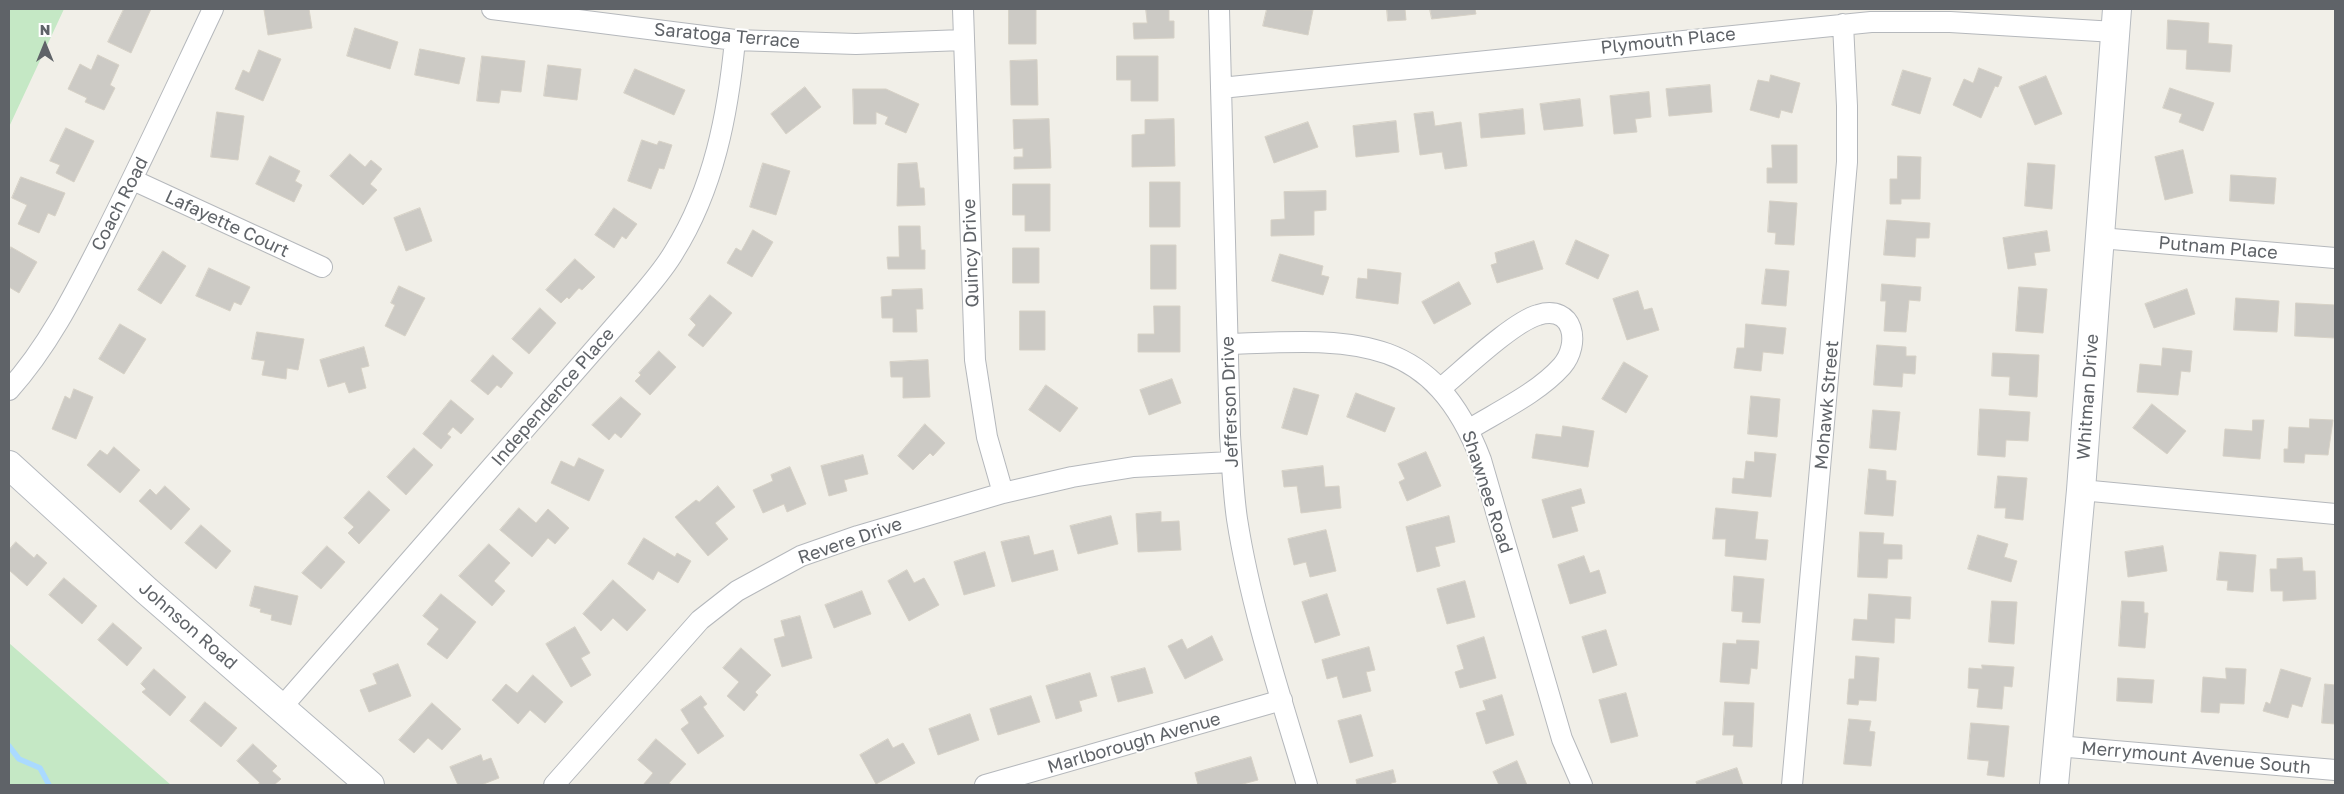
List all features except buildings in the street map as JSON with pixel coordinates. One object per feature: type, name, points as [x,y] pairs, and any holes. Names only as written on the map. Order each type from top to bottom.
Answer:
[{"type":"street","name":"Coach Road","points":[[9,390],[30,364],[61,316],[133,180],[212,9]]},
{"type":"street","name":"Saratoga Terrace","points":[[492,9],[736,40],[848,44],[963,40]]},
{"type":"street","name":"Quincy Drive","points":[[963,9],[975,360],[987,437],[1003,494]]},
{"type":"street","name":"Jefferson Drive","points":[[1220,9],[1232,462],[1238,521],[1247,569],[1307,785]]},
{"type":"street","name":"Plymouth Place","points":[[1221,88],[1843,24],[2116,21]]},
{"type":"street","name":"Whitman Drive","points":[[2054,785],[2081,490],[2116,21]]},
{"type":"street","name":"Mohawk Street","points":[[1792,785],[1846,171],[1848,136],[1843,24]]},
{"type":"street","name":"Independence Place","points":[[282,708],[628,312],[666,265],[689,224],[716,156],[728,106],[736,40]]},
{"type":"street","name":"Lafayette Court","points":[[133,180],[322,267]]},
{"type":"street","name":"Putnam Place","points":[[2100,238],[2335,258]]},
{"type":"street","points":[[1441,388],[1527,320],[1550,313],[1561,316],[1568,321],[1572,329],[1573,340],[1570,353],[1564,364],[1540,385],[1468,430]]},
{"type":"street","name":"Shawnee Road","points":[[1229,344],[1327,341],[1357,344],[1404,362],[1441,388],[1459,413],[1480,460],[1562,739],[1582,785]]},
{"type":"street","name":"Revere Drive","points":[[554,785],[681,639],[715,607],[767,573],[827,546],[1003,494],[1104,470],[1167,464],[1232,462]]},
{"type":"street","name":"Johnson Road","points":[[9,465],[140,585],[370,785]]},
{"type":"street","points":[[2081,490],[2335,514]]},
{"type":"street","name":"Marlborough Avenue","points":[[985,785],[1282,700]]},
{"type":"street","name":"Merrymount Avenue South","points":[[2057,746],[2322,775]]},
{"type":"green space","points":[[9,9],[64,9],[9,127]]},
{"type":"green space","points":[[9,643],[171,785],[9,785]]},
{"type":"waterway","points":[[9,746],[19,759],[40,768],[49,785]]}]
